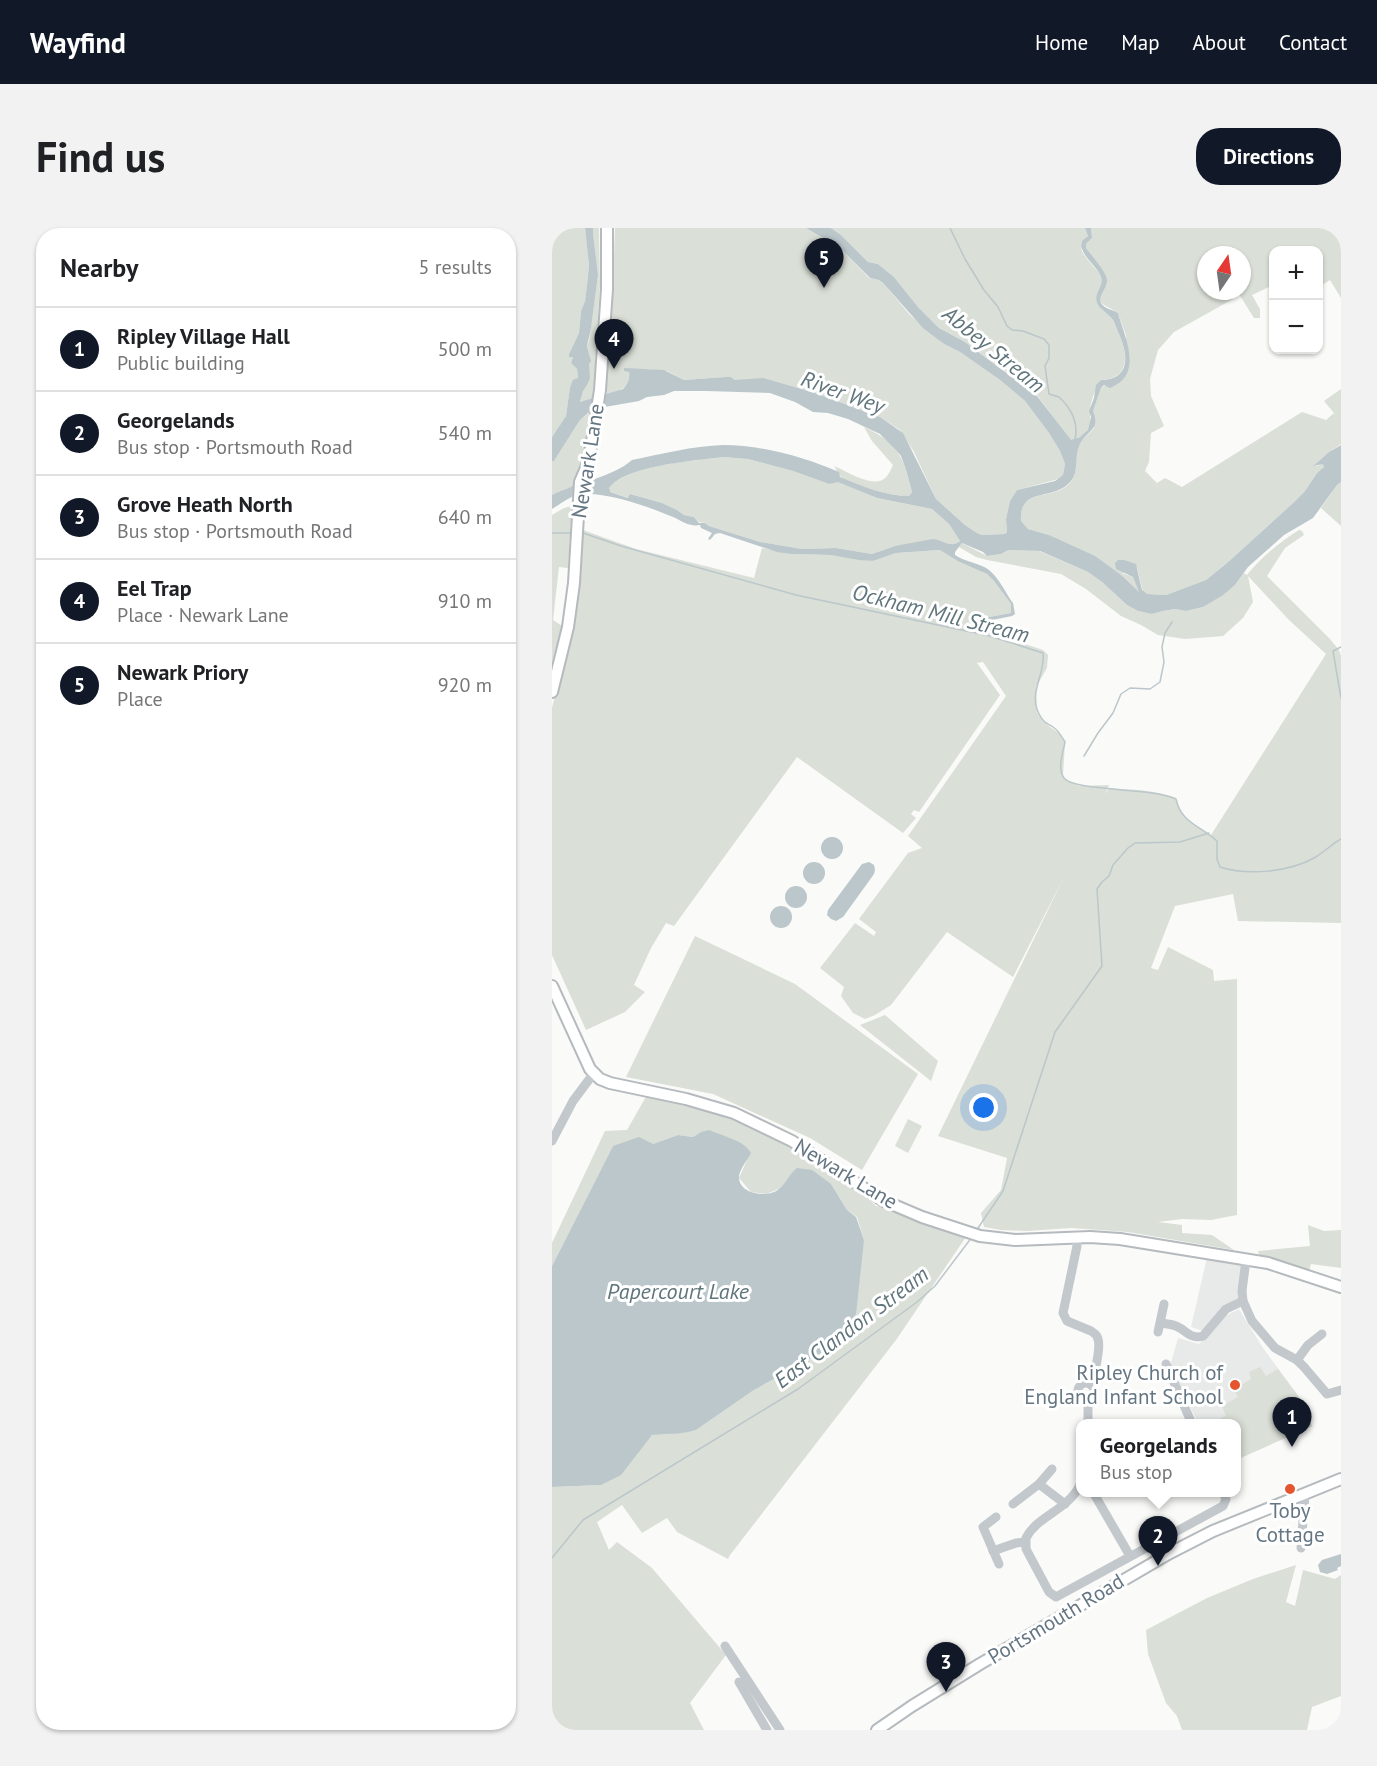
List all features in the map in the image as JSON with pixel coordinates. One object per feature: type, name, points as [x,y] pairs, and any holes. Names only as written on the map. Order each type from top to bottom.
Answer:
[{"type":"main road","name":"Newark Lane","points":[[552,692],[568,627],[574,583],[580,482],[589,461],[597,416],[607,289],[607,228]]},
{"type":"main road","points":[[552,986],[594,1073]]},
{"type":"main road","name":"Newark Lane","points":[[594,1073],[600,1079],[610,1083],[713,1107],[754,1122],[807,1150],[882,1200],[966,1232],[1015,1240],[1076,1237],[1120,1239],[1268,1263],[1341,1287]]},
{"type":"main road","name":"Portsmouth Road","points":[[877,1730],[961,1675],[1170,1553],[1213,1531],[1341,1479]]},
{"type":"street","points":[[552,1141],[573,1101],[594,1073]]},
{"type":"street","points":[[1076,1237],[1077,1246],[1063,1313],[1067,1321],[1092,1331],[1099,1340],[1091,1385],[1094,1392],[1088,1399],[1088,1419]]},
{"type":"street","points":[[1246,1260],[1242,1291],[1243,1301],[1252,1321],[1275,1348],[1297,1360],[1327,1394],[1341,1390]]},
{"type":"street","points":[[1164,1304],[1160,1327],[1199,1337],[1203,1336],[1226,1309],[1243,1301]]},
{"type":"street","points":[[1297,1360],[1308,1345],[1322,1334]]},
{"type":"street","points":[[1166,1364],[1190,1419]]},
{"type":"street","points":[[1013,1504],[1040,1484],[1052,1469]]},
{"type":"street","points":[[1040,1484],[1065,1504]]},
{"type":"street","points":[[1076,1493],[1029,1532],[1025,1542],[1026,1549],[1049,1592],[1054,1596],[1223,1506],[1225,1497]]},
{"type":"street","points":[[1301,1548],[1305,1494]]},
{"type":"street","points":[[1096,1497],[1130,1556]]},
{"type":"street","points":[[996,1517],[983,1527],[999,1564]]},
{"type":"street","points":[[993,1551],[1016,1542],[1025,1542]]},
{"type":"street","points":[[725,1646],[780,1730]]},
{"type":"street","points":[[739,1682],[767,1730]]},
{"type":"shaded area","points":[[552,228],[585,228],[589,266],[579,333],[569,354],[573,357],[571,363],[577,369],[578,378],[570,387],[566,416],[552,437]]},
{"type":"shaded area","points":[[593,228],[599,228],[600,286],[595,364],[598,368],[595,398],[580,403],[590,357],[587,346],[598,275]]},
{"type":"shaded area","points":[[615,228],[806,228],[840,248],[869,278],[883,283],[910,315],[944,344],[960,352],[1000,380],[1025,401],[1060,451],[1065,464],[1063,476],[1017,490],[1010,501],[1006,519],[1007,532],[982,535],[965,525],[936,499],[914,452],[900,430],[880,417],[798,389],[735,380],[731,377],[684,380],[667,371],[645,369],[629,372],[626,385],[606,395]]},
{"type":"shaded area","points":[[831,228],[1085,228],[1088,236],[1082,242],[1082,251],[1099,273],[1102,281],[1096,296],[1097,303],[1113,320],[1125,356],[1122,370],[1118,375],[1111,379],[1101,380],[1097,386],[1090,409],[1088,431],[1071,441],[1037,395],[965,342],[939,328],[918,307],[894,277],[878,264],[868,262]]},
{"type":"shaded area","points":[[1091,228],[1341,228],[1341,298],[1330,280],[1323,284],[1323,246],[1269,246],[1269,287],[1252,295],[1260,309],[1260,318],[1254,318],[1243,300],[1251,300],[1251,246],[1197,246],[1197,300],[1231,300],[1174,332],[1158,350],[1150,379],[1151,396],[1164,426],[1151,433],[1149,462],[1145,471],[1157,483],[1165,478],[1182,487],[1302,412],[1326,420],[1334,413],[1324,401],[1341,389],[1341,444],[1314,465],[1323,463],[1324,467],[1305,491],[1227,563],[1206,580],[1166,595],[1143,592],[1137,567],[1122,573],[1133,577],[1140,593],[1131,587],[1121,575],[1049,535],[1028,529],[1021,521],[1025,503],[1037,496],[1061,490],[1074,477],[1078,446],[1094,428],[1093,411],[1101,388],[1127,372],[1126,335],[1118,313],[1100,300],[1107,284],[1086,248],[1086,244],[1092,238]]},
{"type":"shaded area","points":[[596,408],[579,485],[552,495],[552,461],[580,420]]},
{"type":"shaded area","points":[[864,427],[885,439],[898,452],[906,469],[912,492],[909,496],[865,488],[842,478],[839,474],[834,466],[860,478],[874,481],[880,481],[890,472],[893,465],[872,441]]},
{"type":"shaded area","points":[[723,457],[748,459],[793,471],[829,484],[837,481],[877,498],[932,509],[949,524],[960,541],[953,545],[946,543],[895,546],[872,554],[836,548],[802,549],[760,542],[709,526],[662,503],[630,494],[629,498],[610,492],[611,485],[636,472],[665,465]]},
{"type":"shaded area","points":[[1341,482],[1341,526],[1321,508]]},
{"type":"shaded area","points":[[572,506],[568,568],[559,567],[553,620],[564,627],[552,682],[552,515]]},
{"type":"shaded area","points":[[580,529],[636,549],[754,578],[762,548],[791,554],[831,555],[873,561],[896,553],[940,550],[987,574],[1011,604],[1011,613],[984,618],[984,621],[994,620],[1010,639],[1043,650],[1048,655],[1047,668],[1036,687],[1037,712],[1043,722],[1060,734],[1065,742],[1063,775],[1065,780],[1079,786],[1109,785],[1105,794],[1109,788],[1143,790],[1176,799],[1185,817],[1211,835],[1326,654],[1289,620],[1248,576],[1253,602],[1243,618],[1223,636],[1185,639],[1158,635],[1121,616],[1086,589],[1061,574],[987,560],[976,557],[959,547],[962,543],[987,556],[1001,554],[1007,550],[1039,551],[1088,572],[1127,605],[1138,611],[1152,614],[1175,609],[1186,611],[1203,607],[1235,585],[1244,573],[1247,575],[1278,545],[1299,530],[1302,531],[1304,535],[1285,548],[1267,576],[1330,639],[1341,656],[1341,923],[1238,921],[1233,894],[1175,906],[1151,968],[1158,970],[1168,947],[1213,970],[1214,981],[1237,979],[1237,1215],[1211,1220],[1182,1219],[1158,1222],[1182,1225],[1182,1233],[1212,1235],[1234,1250],[1128,1232],[1071,1228],[1027,1231],[984,1227],[981,1213],[1001,1190],[1007,1158],[938,1136],[1065,875],[1013,977],[947,932],[891,1005],[865,1019],[853,1013],[841,996],[844,987],[820,968],[855,923],[874,936],[876,932],[859,919],[908,853],[922,848],[908,836],[1006,696],[983,662],[977,663],[1000,695],[919,812],[914,810],[911,814],[916,818],[903,833],[797,757],[674,926],[666,923],[651,948],[634,985],[645,992],[625,1012],[586,1030],[552,955],[552,708],[579,593]]},
{"type":"shaded area","points":[[695,936],[795,984],[918,1074],[862,1170],[810,1138],[713,1094],[626,1077]]},
{"type":"shaded area","points":[[885,1015],[938,1061],[931,1081],[860,1025]]},
{"type":"shaded area","points":[[647,1095],[748,1123],[793,1147],[856,1188],[876,1206],[890,1207],[966,1237],[896,1340],[728,1559],[677,1532],[667,1518],[642,1533],[622,1505],[597,1522],[609,1550],[617,1542],[652,1568],[726,1655],[690,1703],[704,1730],[555,1730],[552,1729],[552,1487],[601,1485],[653,1435],[696,1430],[754,1390],[828,1349],[835,1339],[842,1336],[864,1240],[857,1217],[847,1210],[831,1184],[779,1189],[766,1194],[751,1192],[739,1178],[750,1153],[701,1132],[693,1137],[678,1135],[653,1144],[613,1146],[552,1266],[552,1243],[605,1131],[627,1130]]},
{"type":"shaded area","points":[[908,1119],[922,1126],[908,1153],[895,1146]]},
{"type":"shaded area","points":[[1308,1225],[1324,1231],[1341,1230],[1341,1268],[1311,1264],[1309,1271],[1260,1257],[1258,1251],[1310,1246]]},
{"type":"shaded area","points":[[1208,1253],[1246,1260],[1243,1301],[1230,1306],[1206,1332],[1191,1327]]},
{"type":"shaded area","name":"Ripley Church of England Infant School","points":[[1239,1309],[1263,1348],[1302,1401],[1312,1426],[1241,1458],[1241,1419],[1196,1419],[1170,1366],[1178,1338],[1199,1344],[1225,1316]]},
{"type":"shaded area","points":[[1260,1367],[1266,1376],[1278,1369],[1302,1401],[1312,1426],[1241,1458],[1241,1419],[1219,1419],[1226,1416],[1222,1406],[1238,1397],[1234,1389],[1251,1379],[1249,1372]]},
{"type":"shaded area","points":[[1296,1565],[1286,1602],[1295,1606],[1303,1570],[1335,1579],[1341,1575],[1341,1696],[1312,1707],[1307,1730],[1182,1730],[1177,1716],[1166,1703],[1148,1654],[1146,1630],[1207,1598],[1253,1579]]},
{"type":"water","points":[[585,228],[593,228],[598,275],[587,346],[591,361],[589,364],[590,378],[580,402],[623,389],[629,377],[629,372],[624,371],[624,368],[664,370],[684,380],[725,377],[735,380],[763,378],[815,393],[880,417],[903,433],[936,499],[977,533],[982,535],[1005,534],[1010,501],[1017,490],[1055,481],[1063,475],[1065,464],[1049,433],[1025,401],[1000,380],[923,328],[883,283],[870,278],[840,248],[806,228],[831,228],[868,262],[878,264],[894,277],[918,307],[939,328],[965,342],[1037,396],[1071,440],[1080,437],[1088,430],[1091,417],[1089,411],[1096,385],[1101,380],[1111,379],[1118,375],[1125,364],[1124,348],[1114,323],[1097,303],[1096,296],[1102,281],[1101,277],[1081,246],[1082,241],[1088,236],[1085,228],[1091,228],[1092,238],[1086,244],[1086,248],[1102,269],[1107,280],[1100,301],[1105,307],[1118,313],[1128,344],[1129,365],[1127,374],[1120,382],[1110,388],[1104,385],[1101,388],[1093,411],[1095,425],[1078,447],[1076,470],[1072,481],[1060,490],[1036,496],[1025,504],[1021,521],[1028,529],[1049,535],[1095,556],[1139,592],[1133,577],[1116,569],[1115,563],[1118,560],[1124,560],[1136,564],[1142,590],[1147,594],[1166,595],[1206,580],[1227,563],[1305,491],[1324,467],[1323,464],[1313,466],[1341,445],[1341,482],[1313,518],[1284,535],[1248,567],[1235,585],[1223,595],[1203,607],[1186,611],[1175,609],[1152,614],[1138,611],[1127,605],[1088,572],[1040,551],[1008,550],[1001,554],[987,556],[962,543],[955,555],[982,566],[992,573],[1013,603],[1015,614],[987,621],[984,621],[984,618],[1011,613],[1011,604],[987,574],[940,550],[896,553],[873,561],[831,555],[791,554],[777,552],[720,533],[715,534],[710,540],[708,539],[712,533],[701,528],[700,525],[689,524],[652,509],[612,497],[577,495],[552,509],[552,495],[615,471],[632,460],[723,445],[753,447],[812,461],[839,472],[840,477],[882,492],[909,496],[912,492],[901,456],[880,434],[848,419],[828,413],[813,412],[795,402],[770,393],[674,391],[639,401],[593,409],[580,420],[552,461],[552,437],[566,416],[570,387],[573,380],[578,378],[577,369],[571,363],[573,357],[569,357],[569,354],[579,333],[589,266]],"holes":[[[723,457],[748,459],[793,471],[829,484],[838,482],[877,498],[932,509],[949,524],[960,541],[950,544],[933,539],[895,546],[872,554],[836,548],[802,549],[760,542],[699,523],[694,517],[684,515],[662,503],[630,494],[628,498],[610,492],[609,488],[630,474],[662,465]]]},
{"type":"water","points":[[828,837],[836,837],[843,844],[843,852],[836,859],[828,859],[821,852],[821,844]]},
{"type":"water","points":[[810,862],[818,862],[825,869],[825,877],[818,884],[810,884],[803,877],[803,869]]},
{"type":"water","points":[[869,862],[874,865],[874,874],[843,917],[836,921],[831,919],[827,915],[828,910],[862,864]]},
{"type":"water","points":[[792,886],[800,886],[807,893],[807,901],[800,908],[792,908],[785,901],[785,893]]},
{"type":"water","points":[[777,906],[785,906],[792,913],[792,921],[785,928],[777,928],[770,921],[770,913]]},
{"type":"water","name":"Papercourt Lake","points":[[709,1130],[738,1142],[751,1153],[739,1176],[741,1184],[750,1192],[762,1194],[774,1192],[797,1168],[812,1170],[831,1184],[847,1210],[856,1217],[864,1240],[856,1314],[842,1336],[835,1339],[828,1349],[754,1390],[696,1430],[652,1435],[621,1475],[601,1485],[552,1487],[552,1266],[613,1146],[639,1137],[653,1144],[678,1135],[693,1137]]},
{"type":"water","points":[[1341,1554],[1341,1566],[1337,1568],[1338,1570],[1327,1574],[1320,1572],[1318,1565],[1322,1560]]},
{"type":"waterway","name":"Abbey Stream","points":[[950,228],[965,259],[984,290],[998,307],[1007,326],[1012,330],[1023,331],[1044,339],[1049,345],[1049,358],[1045,366],[1049,394],[1059,397],[1070,411],[1076,427],[1075,439]]},
{"type":"waterway","name":"Ockham Mill Stream","points":[[552,533],[572,533]]},
{"type":"waterway","name":"Ockham Mill Stream","points":[[583,533],[621,546],[796,595],[990,636],[1043,653],[1035,702],[1043,721],[1057,730],[1065,742],[1061,765],[1064,778],[1083,786],[1165,795],[1176,799],[1182,814],[1217,841],[1217,859],[1220,867],[1255,872],[1293,867],[1314,858],[1341,839]]},
{"type":"waterway","points":[[1084,756],[1113,713],[1121,694],[1130,688],[1150,689],[1160,682],[1164,662],[1162,647],[1165,633],[1172,622]]},
{"type":"waterway","points":[[1341,647],[1333,651],[1341,698]]},
{"type":"waterway","name":"East Clandon Stream","points":[[976,1231],[1003,1191],[1055,1032],[1102,966],[1097,889],[1109,876],[1113,865],[1135,843],[1180,842],[1209,833]]},
{"type":"waterway","name":"East Clandon Stream","points":[[552,1558],[583,1520],[798,1389],[917,1302],[935,1286],[972,1237]]},
{"type":"place","name":"Newark Priory","points":[[824,288]]},
{"type":"place","name":"Eel Trap","points":[[614,369]]},
{"type":"place","name":"Ripley Church of England Infant School","points":[[1235,1385]]},
{"type":"place","name":"Ripley Village Hall","points":[[1292,1447]]},
{"type":"place","name":"Toby Cottage","points":[[1290,1489]]},
{"type":"place","name":"Georgelands","points":[[1158,1566]]},
{"type":"place","name":"Grove Heath North","points":[[946,1692]]},
{"type":"water label","name":"River Wey","points":[[843,392]]}]
